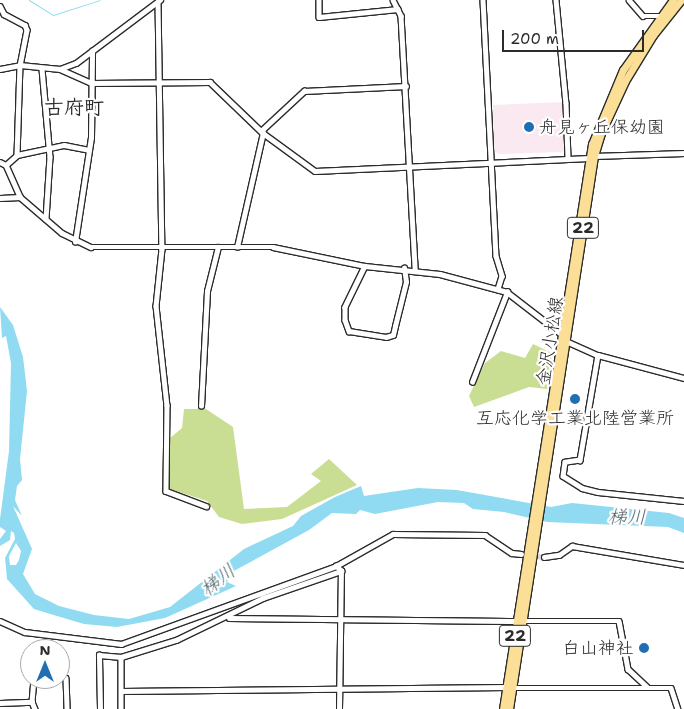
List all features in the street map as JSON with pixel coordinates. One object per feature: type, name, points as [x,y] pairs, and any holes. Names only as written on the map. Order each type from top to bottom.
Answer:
[{"type":"main road","name":"金沢小松線","points":[[509,709],[510,687],[542,477],[560,333],[596,131],[623,70],[673,0]]},
{"type":"main road","name":"金沢小松線","points":[[542,477],[566,340],[591,157],[625,81],[653,35],[681,0]]},
{"type":"main road","name":"金沢小松線","points":[[503,709],[510,687]]},
{"type":"street","points":[[319,0],[319,17],[398,9]]},
{"type":"street","points":[[393,0],[401,16],[415,270]]},
{"type":"street","points":[[483,0],[496,256],[502,276],[498,290]]},
{"type":"street","points":[[556,0],[566,102],[568,158]]},
{"type":"street","points":[[629,0],[643,16],[660,16]]},
{"type":"street","points":[[0,69],[20,65],[42,69],[60,69],[76,63],[159,1]]},
{"type":"street","points":[[159,1],[162,249],[156,306],[167,405],[166,491],[206,506]]},
{"type":"street","points":[[0,6],[4,14],[25,25],[27,30],[20,65],[17,154]]},
{"type":"street","points":[[75,242],[89,150],[92,51]]},
{"type":"street","points":[[42,69],[50,150],[46,219]]},
{"type":"street","points":[[60,69],[91,83],[210,82],[262,132],[310,169],[491,164],[568,158],[684,153]]},
{"type":"street","points":[[238,247],[262,132],[304,91],[406,86]]},
{"type":"street","points":[[6,165],[17,154],[50,150],[64,145],[89,150]]},
{"type":"street","points":[[0,162],[6,165],[20,197],[75,242],[112,249],[273,247],[365,266],[415,270],[508,292],[560,333]]},
{"type":"street","points":[[0,198],[20,197]]},
{"type":"street","points":[[201,406],[207,290],[218,247]]},
{"type":"street","points":[[365,266],[345,307],[345,320],[349,331],[386,337],[393,335],[396,326],[406,282],[404,268]]},
{"type":"street","points":[[472,382],[508,292]]},
{"type":"street","points":[[566,340],[598,355],[684,378]]},
{"type":"street","points":[[598,355],[580,460],[565,462],[562,476],[582,488],[598,492],[684,501]]},
{"type":"street","points":[[0,621],[25,632],[121,644],[336,566],[393,534],[485,535],[512,553],[521,554]]},
{"type":"street","points":[[544,557],[559,555],[572,546],[684,565]]},
{"type":"street","points":[[336,566],[341,571],[338,618],[339,709]]},
{"type":"street","points":[[100,709],[99,655],[120,657],[176,640],[228,618],[263,598],[341,571]]},
{"type":"street","points":[[228,618],[619,621],[628,669],[648,687]]},
{"type":"street","points":[[120,657],[121,709]]},
{"type":"street","points":[[121,691],[648,687],[671,688],[678,709]]},
{"type":"street","points":[[33,689],[32,702],[35,709]]},
{"type":"street","points":[[66,689],[67,709]]},
{"type":"street","points":[[0,703],[32,702]]},
{"type":"shaded area","name":"舟見ヶ丘保幼園","points":[[564,102],[566,149],[562,152],[498,154],[494,151],[493,105]]},
{"type":"green space","points":[[533,344],[552,353],[547,389],[529,387],[474,407],[469,396],[485,363],[501,351],[525,358]]},
{"type":"green space","points":[[184,409],[206,409],[233,427],[244,509],[287,507],[321,481],[311,474],[329,459],[357,485],[282,519],[242,524],[219,517],[207,501],[170,489],[170,438],[182,428]]},
{"type":"water","name":"梯川","points":[[0,307],[13,325],[23,357],[27,391],[20,459],[22,480],[17,486],[15,500],[22,516],[13,506],[32,549],[23,574],[35,594],[59,606],[94,615],[129,619],[170,607],[244,549],[293,526],[301,516],[335,497],[361,486],[364,496],[418,488],[457,490],[551,507],[572,503],[669,513],[684,518],[684,533],[668,527],[547,522],[504,512],[473,509],[464,503],[438,502],[375,514],[360,510],[356,514],[332,513],[309,530],[232,572],[227,582],[236,586],[165,618],[117,627],[84,624],[34,609],[7,579],[5,558],[15,539],[14,533],[11,531],[10,540],[0,546],[0,539],[6,531],[0,527],[0,519],[9,451],[11,363],[6,336],[2,338]],"holes":[[[16,543],[21,551],[16,565],[10,565],[9,556]]]},
{"type":"waterway","points":[[29,0],[53,15],[100,0]]},
{"type":"tunnel","points":[[531,555],[544,557]]},
{"type":"place","name":"舟見ヶ丘保幼園","points":[[529,127]]},
{"type":"place","name":"互応化学工業北陸営業所","points":[[575,399]]},
{"type":"place","name":"白山神社","points":[[644,648]]},
{"type":"district","name":"古府町","points":[[74,107]]}]
